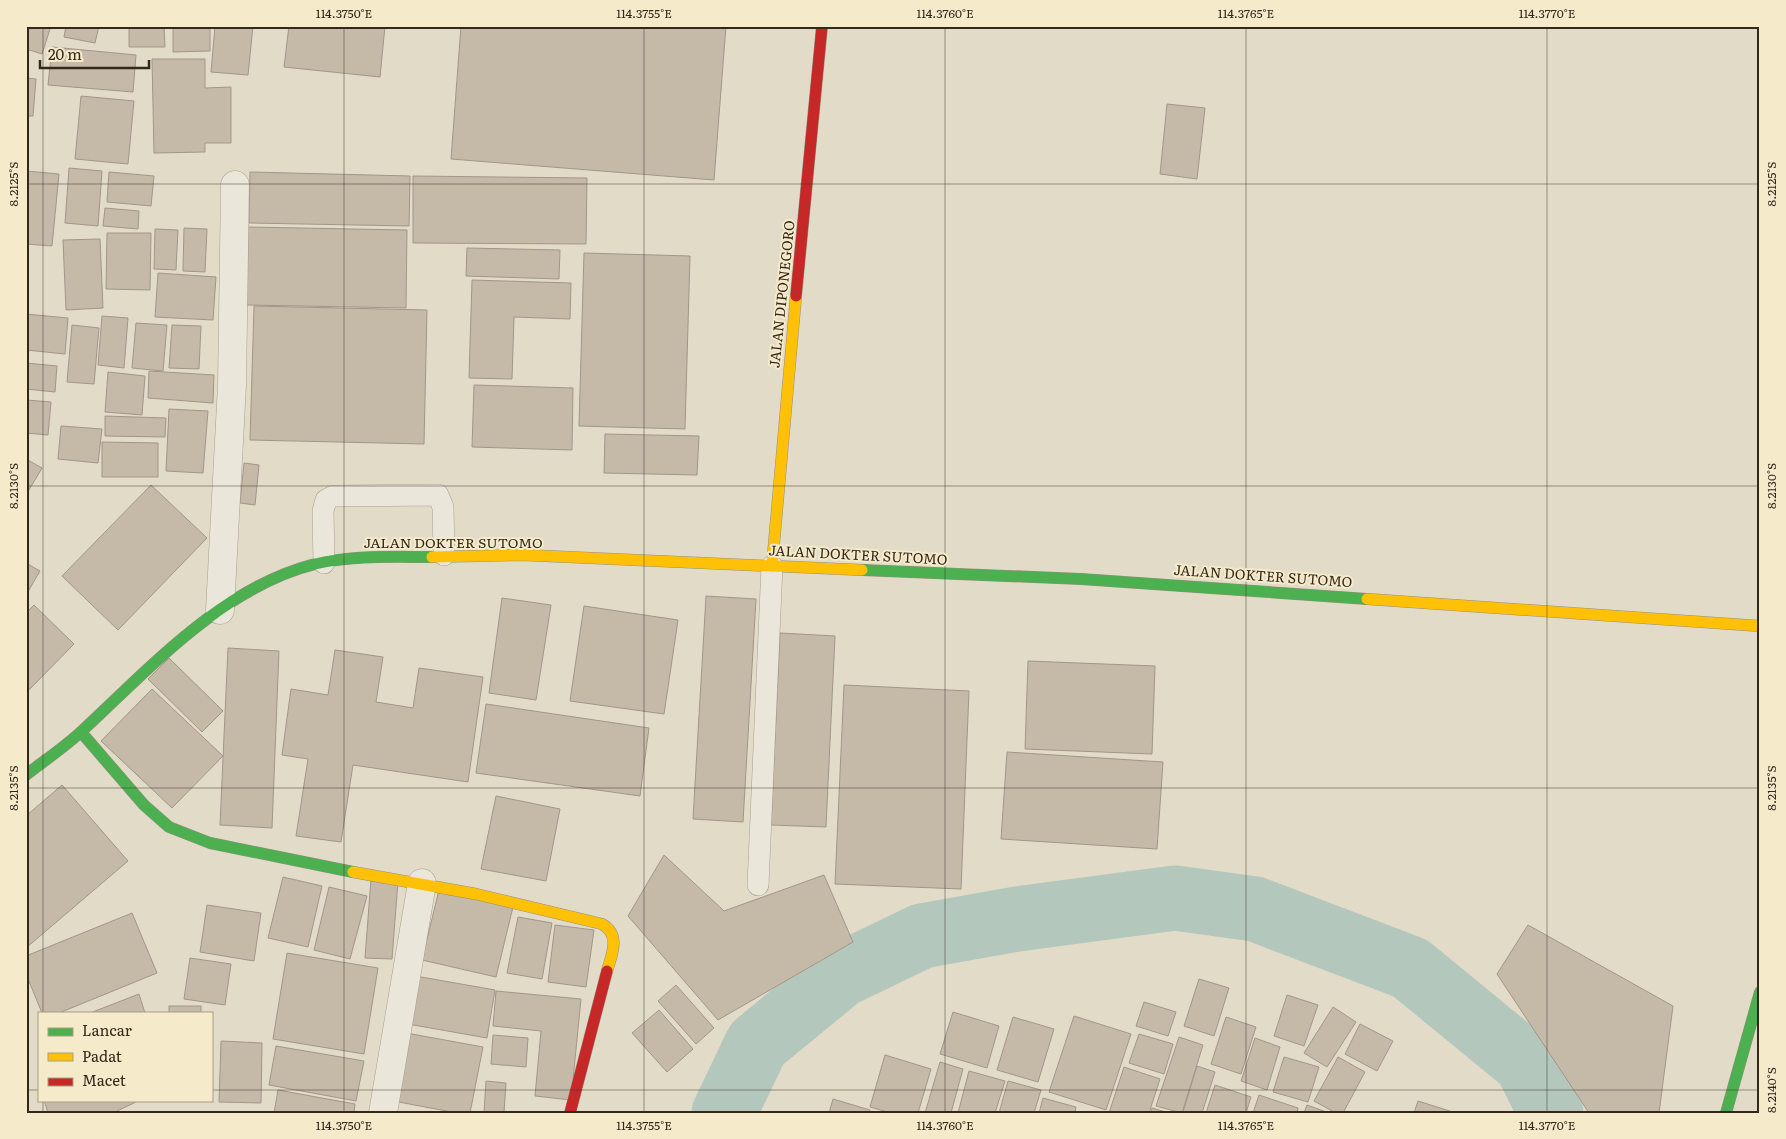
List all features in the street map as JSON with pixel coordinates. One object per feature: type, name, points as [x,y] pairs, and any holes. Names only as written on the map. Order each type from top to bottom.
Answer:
[{"type":"main road","name":"JALAN DIPONEGORO","points":[[772,566],[782,439],[822,26]]},
{"type":"main road","name":"JALAN DOKTER SUTOMO","points":[[26,775],[81,732],[150,666],[220,610],[264,583],[286,574],[350,558],[523,555],[1081,579],[1359,596],[1760,626]]},
{"type":"main road","points":[[81,732],[144,805],[169,827],[181,833],[210,843],[261,855],[422,883],[602,924],[613,932],[613,948],[570,1113]]},
{"type":"main road","points":[[1726,1113],[1760,992]]},
{"type":"street","points":[[220,610],[232,385],[235,185]]},
{"type":"street","points":[[383,1113],[422,883]]},
{"type":"lane","points":[[324,563],[323,511],[326,500],[334,496],[438,495],[443,507],[444,555]]},
{"type":"lane","points":[[758,885],[772,566]]},
{"type":"building","points":[[26,26],[51,26],[42,54],[26,49]]},
{"type":"building","points":[[66,26],[99,26],[95,43],[64,37]]},
{"type":"building","points":[[129,26],[164,26],[165,47],[129,47]]},
{"type":"building","points":[[173,26],[210,26],[210,51],[173,52]]},
{"type":"building","points":[[215,26],[253,26],[248,75],[211,72]]},
{"type":"building","points":[[289,26],[385,26],[380,77],[284,67]]},
{"type":"building","points":[[461,26],[726,26],[714,180],[451,159]]},
{"type":"building","points":[[52,47],[136,55],[133,92],[48,85]]},
{"type":"building","points":[[152,59],[205,59],[205,88],[231,87],[231,143],[205,143],[205,152],[154,153]]},
{"type":"building","points":[[26,78],[36,79],[33,116],[26,116]]},
{"type":"building","points":[[81,96],[134,101],[128,164],[75,159]]},
{"type":"building","points":[[1167,104],[1205,108],[1197,179],[1160,174]]},
{"type":"building","points":[[69,168],[102,171],[98,226],[65,223]]},
{"type":"building","points":[[26,171],[59,174],[52,246],[26,244]]},
{"type":"building","points":[[109,172],[154,176],[151,206],[107,202]]},
{"type":"building","points":[[250,172],[410,176],[409,226],[249,223]]},
{"type":"building","points":[[413,176],[587,178],[586,244],[413,243]]},
{"type":"building","points":[[105,208],[139,211],[138,229],[103,226]]},
{"type":"building","points":[[248,227],[407,230],[406,308],[247,305]]},
{"type":"building","points":[[184,228],[207,229],[205,272],[183,271]]},
{"type":"building","points":[[155,229],[178,230],[176,270],[154,269]]},
{"type":"building","points":[[107,233],[151,233],[150,290],[106,289]]},
{"type":"building","points":[[100,239],[103,308],[66,310],[63,240]]},
{"type":"building","points":[[467,248],[560,250],[559,279],[466,276]]},
{"type":"building","points":[[584,253],[690,256],[685,429],[579,426]]},
{"type":"building","points":[[158,273],[216,277],[213,320],[155,317]]},
{"type":"building","points":[[472,280],[571,283],[570,319],[514,317],[512,379],[469,378]]},
{"type":"building","points":[[254,306],[427,310],[424,444],[250,440]]},
{"type":"building","points":[[26,314],[68,318],[65,354],[26,350]]},
{"type":"building","points":[[102,316],[128,318],[124,368],[98,365]]},
{"type":"building","points":[[136,323],[167,325],[163,371],[132,368]]},
{"type":"building","points":[[72,325],[99,328],[94,384],[67,382]]},
{"type":"building","points":[[172,325],[201,326],[199,369],[169,368]]},
{"type":"building","points":[[26,363],[57,366],[55,392],[26,389]]},
{"type":"building","points":[[149,371],[214,375],[213,403],[148,398]]},
{"type":"building","points":[[108,372],[145,376],[142,415],[105,412]]},
{"type":"building","points":[[474,385],[573,388],[572,450],[472,447]]},
{"type":"building","points":[[26,400],[51,402],[48,435],[26,433]]},
{"type":"building","points":[[169,409],[208,411],[203,473],[166,471]]},
{"type":"building","points":[[105,416],[166,418],[165,437],[105,436]]},
{"type":"building","points":[[61,426],[102,429],[98,463],[58,459]]},
{"type":"building","points":[[605,434],[699,436],[697,475],[604,473]]},
{"type":"building","points":[[102,442],[158,443],[158,477],[102,477]]},
{"type":"building","points":[[26,459],[42,468],[26,495]]},
{"type":"building","points":[[244,463],[259,465],[255,505],[240,503]]},
{"type":"building","points":[[151,485],[207,538],[118,630],[62,576]]},
{"type":"building","points":[[26,563],[40,571],[26,595]]},
{"type":"building","points":[[706,596],[756,599],[743,822],[693,819]]},
{"type":"building","points":[[502,598],[551,605],[536,700],[489,693]]},
{"type":"building","points":[[34,605],[74,644],[26,693],[26,613]]},
{"type":"building","points":[[584,606],[678,620],[664,714],[570,701]]},
{"type":"building","points":[[780,633],[835,636],[826,827],[771,825]]},
{"type":"building","points":[[228,648],[279,651],[272,828],[220,825]]},
{"type":"building","points":[[335,650],[383,657],[376,702],[413,708],[419,668],[483,677],[468,782],[353,765],[341,842],[296,836],[308,759],[282,755],[291,689],[328,695]]},
{"type":"building","points":[[169,658],[223,711],[202,732],[148,679]]},
{"type":"building","points":[[1028,661],[1155,666],[1152,754],[1025,749]]},
{"type":"building","points":[[844,685],[969,691],[961,889],[835,884]]},
{"type":"building","points":[[152,689],[223,756],[172,808],[101,741]]},
{"type":"building","points":[[486,704],[649,728],[640,796],[476,773]]},
{"type":"building","points":[[1007,752],[1163,762],[1157,849],[1001,839]]},
{"type":"building","points":[[62,785],[128,861],[26,948],[26,816]]},
{"type":"building","points":[[496,796],[560,809],[546,881],[481,869]]},
{"type":"building","points":[[664,855],[724,911],[824,875],[853,942],[718,1020],[628,916]]},
{"type":"building","points":[[283,877],[322,886],[308,947],[268,938]]},
{"type":"building","points":[[371,879],[398,881],[392,959],[365,958]]},
{"type":"building","points":[[329,887],[367,896],[350,959],[314,950]]},
{"type":"building","points":[[439,890],[513,907],[496,977],[422,960]]},
{"type":"building","points":[[207,905],[261,913],[254,961],[200,952]]},
{"type":"building","points":[[132,913],[157,973],[61,1012],[42,1012],[26,974],[26,956]]},
{"type":"building","points":[[518,917],[552,923],[542,979],[507,973]]},
{"type":"building","points":[[555,925],[594,930],[586,987],[548,982]]},
{"type":"building","points":[[1528,925],[1673,1006],[1659,1113],[1589,1113],[1497,974]]},
{"type":"building","points":[[287,953],[378,968],[364,1054],[273,1039]]},
{"type":"building","points":[[190,958],[231,964],[225,1005],[184,999]]},
{"type":"building","points":[[410,975],[495,990],[487,1038],[402,1023]]},
{"type":"building","points":[[1199,979],[1229,988],[1214,1036],[1184,1026]]},
{"type":"building","points":[[676,985],[714,1028],[696,1044],[658,1001]]},
{"type":"building","points":[[496,991],[581,999],[571,1100],[535,1096],[541,1031],[493,1026]]},
{"type":"building","points":[[139,994],[145,1012],[93,1012]]},
{"type":"building","points":[[1287,995],[1318,1005],[1304,1046],[1274,1036]]},
{"type":"building","points":[[1144,1002],[1176,1012],[1168,1036],[1136,1026]]},
{"type":"building","points":[[169,1006],[201,1006],[201,1012],[169,1012]]},
{"type":"building","points":[[1333,1007],[1356,1022],[1327,1067],[1304,1053]]},
{"type":"building","points":[[659,1010],[693,1049],[667,1072],[632,1033]]},
{"type":"building","points":[[953,1012],[999,1026],[987,1068],[940,1054]]},
{"type":"building","points":[[1074,1016],[1131,1034],[1106,1110],[1049,1092]]},
{"type":"building","points":[[1013,1017],[1054,1029],[1038,1082],[997,1070]]},
{"type":"building","points":[[1226,1017],[1256,1027],[1241,1074],[1211,1064]]},
{"type":"building","points":[[1360,1024],[1393,1041],[1377,1071],[1345,1054]]},
{"type":"building","points":[[401,1032],[483,1047],[470,1113],[457,1113],[388,1100]]},
{"type":"building","points":[[1139,1034],[1173,1044],[1164,1074],[1129,1063]]},
{"type":"building","points":[[493,1035],[528,1038],[526,1067],[491,1064]]},
{"type":"building","points":[[1179,1037],[1203,1045],[1182,1113],[1156,1106]]},
{"type":"building","points":[[1255,1038],[1280,1047],[1267,1090],[1241,1081]]},
{"type":"building","points":[[221,1041],[262,1043],[261,1103],[219,1102]]},
{"type":"building","points":[[276,1046],[364,1061],[356,1101],[269,1085]]},
{"type":"building","points":[[885,1055],[931,1069],[918,1113],[891,1113],[870,1107]]},
{"type":"building","points":[[1284,1057],[1319,1067],[1308,1102],[1273,1092]]},
{"type":"building","points":[[1338,1057],[1365,1072],[1343,1113],[1336,1113],[1314,1101]]},
{"type":"building","points":[[940,1062],[963,1069],[951,1113],[925,1113]]},
{"type":"building","points":[[1197,1066],[1215,1072],[1202,1113],[1185,1113],[1183,1112]]},
{"type":"building","points":[[1124,1067],[1160,1079],[1149,1113],[1109,1113]]},
{"type":"building","points":[[969,1071],[1005,1081],[995,1113],[958,1113]]},
{"type":"building","points":[[486,1081],[506,1083],[504,1113],[484,1113]]},
{"type":"building","points":[[1008,1081],[1041,1090],[1034,1113],[999,1113]]},
{"type":"building","points":[[1215,1085],[1251,1097],[1246,1113],[1206,1113]]},
{"type":"building","points":[[278,1090],[355,1104],[354,1113],[274,1113]]},
{"type":"building","points":[[1259,1095],[1298,1108],[1297,1113],[1253,1113]]},
{"type":"building","points":[[1043,1098],[1076,1107],[1075,1113],[1039,1113]]},
{"type":"building","points":[[833,1099],[870,1110],[869,1113],[829,1113]]},
{"type":"building","points":[[1418,1101],[1456,1113],[1414,1113]]},
{"type":"building","points":[[45,1102],[136,1102],[113,1113],[48,1113]]},
{"type":"building","points":[[1307,1105],[1329,1113],[1304,1113]]},
{"type":"building","points":[[1152,1108],[1169,1113],[1151,1113]]},
{"type":"waterway","points":[[724,1113],[757,1044],[841,975],[922,936],[1017,919],[1175,898],[1255,909],[1410,968],[1526,1063],[1551,1113]]},
{"type":"traffic: fast","points":[[26,775],[76,736],[190,632],[219,610],[249,591],[281,575],[329,561],[373,557],[432,557]]},
{"type":"traffic: fast","points":[[862,570],[1081,579],[1367,599]]},
{"type":"traffic: fast","points":[[81,732],[144,805],[169,827],[210,843],[353,872]]},
{"type":"traffic: fast","points":[[1726,1113],[1760,992]]},
{"type":"traffic: slow","points":[[772,566],[796,296]]},
{"type":"traffic: slow","points":[[432,557],[523,555],[862,570]]},
{"type":"traffic: slow","points":[[1367,599],[1760,626]]},
{"type":"traffic: slow","points":[[353,872],[476,894],[602,924],[612,934],[614,945],[607,971]]},
{"type":"traffic: jam","points":[[796,296],[822,26]]},
{"type":"traffic: jam","points":[[570,1113],[607,971]]}]
